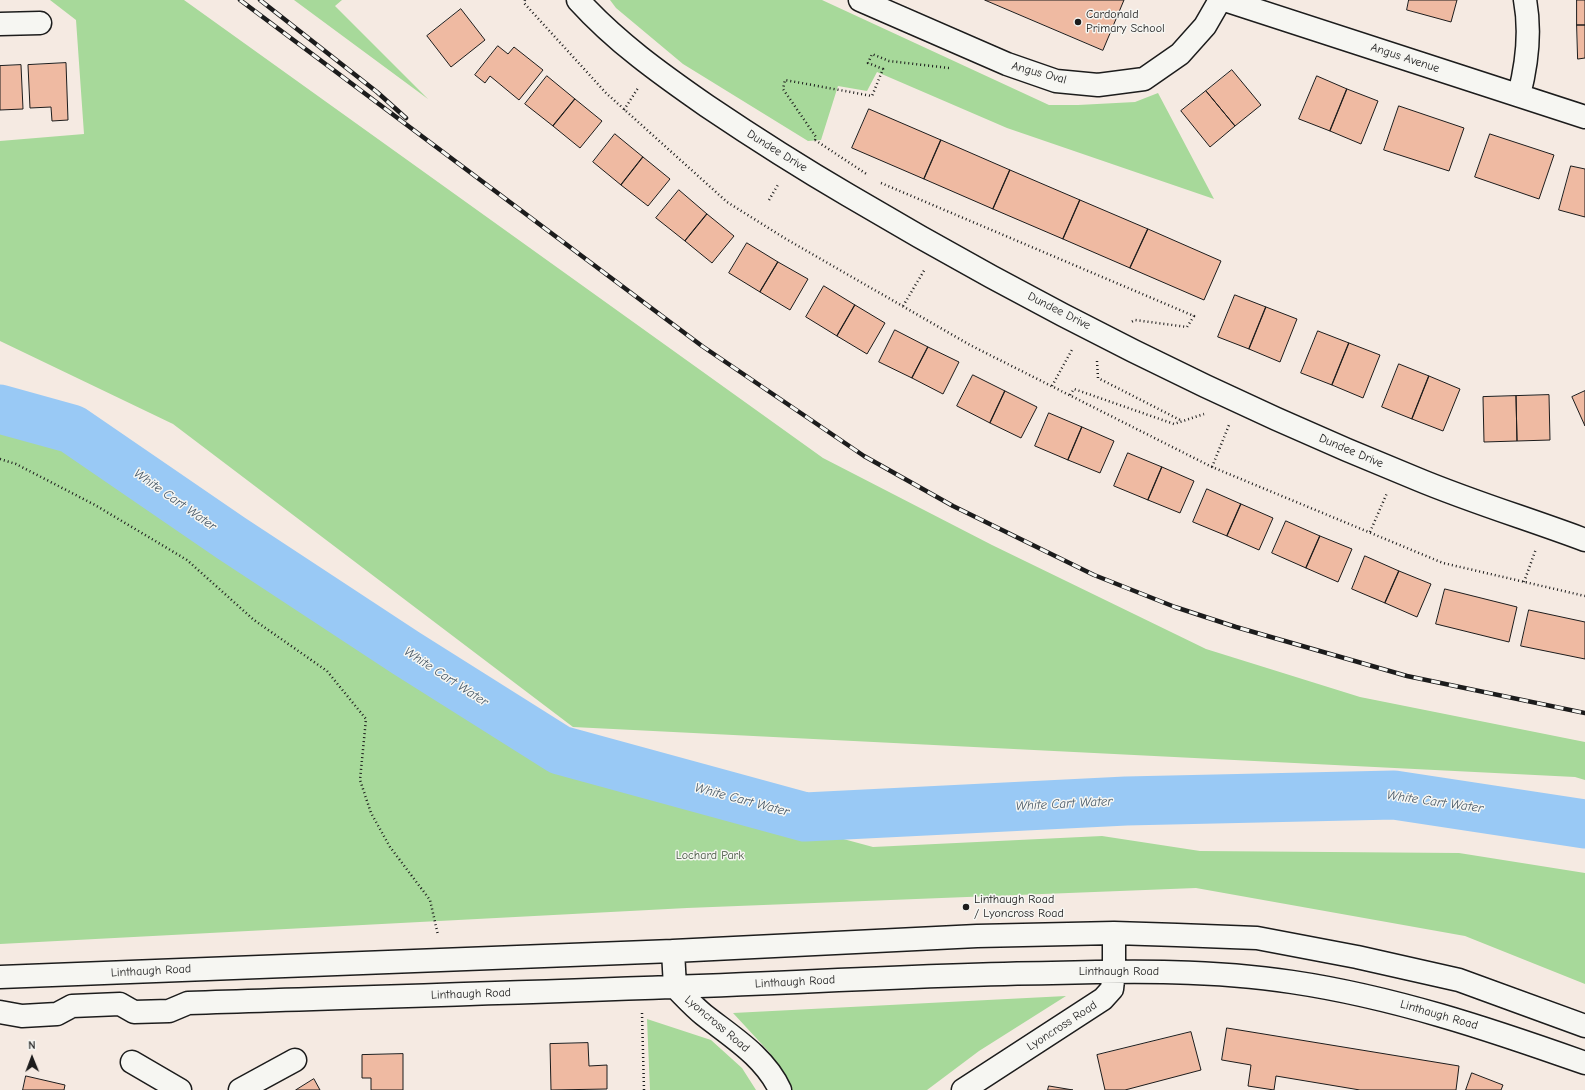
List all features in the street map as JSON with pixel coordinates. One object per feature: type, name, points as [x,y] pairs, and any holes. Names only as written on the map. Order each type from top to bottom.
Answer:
[{"type":"street","name":"Dundee Drive","points":[[578,0],[595,19],[651,67],[801,168],[929,243],[1099,332],[1224,395],[1418,480],[1584,538]]},
{"type":"street","name":"Angus Oval","points":[[860,0],[1006,64],[1056,80],[1098,85],[1144,78],[1180,54],[1205,26],[1220,0]]},
{"type":"street","name":"Angus Avenue","points":[[1225,0],[1585,117]]},
{"type":"street","points":[[1519,95],[1526,65],[1527,35],[1525,0]]},
{"type":"street","points":[[0,24],[40,22]]},
{"type":"street","name":"Linthaugh Road","points":[[0,977],[673,951],[977,936],[1114,933],[1257,938],[1357,957],[1459,980],[1585,1026]]},
{"type":"street","name":"Lyoncross Road","points":[[963,1090],[1103,999],[1112,989],[1114,972],[1114,933]]},
{"type":"street","name":"Lyoncross Road","points":[[673,951],[675,987],[703,1014],[737,1039],[764,1064],[780,1090]]},
{"type":"street","name":"Linthaugh Road","points":[[0,1012],[22,1016],[57,1014],[72,1006],[120,1004],[134,1012],[168,1011],[188,1003],[675,987],[965,974],[1166,972],[1290,982],[1347,992],[1413,1007],[1490,1030],[1585,1063]]},
{"type":"street","points":[[240,1090],[295,1060]]},
{"type":"street","points":[[132,1062],[180,1090]]},
{"type":"path","points":[[525,0],[524,3],[606,93],[727,202],[786,239],[970,345],[1212,467],[1442,563],[1585,596]]},
{"type":"path","points":[[801,168],[816,137],[783,88],[784,80],[872,96],[883,69],[868,63],[872,54],[889,61]]},
{"type":"path","points":[[624,110],[634,97]]},
{"type":"path","points":[[815,140],[871,177]]},
{"type":"path","points":[[877,181],[1194,316],[1187,327],[1135,320],[1099,332],[1098,378],[1183,421]]},
{"type":"path","points":[[903,306],[917,284]]},
{"type":"path","points":[[1052,386],[1066,363]]},
{"type":"path","points":[[1070,395],[1074,388],[1174,424],[1216,410],[1224,395]]},
{"type":"path","points":[[1212,467],[1219,448]]},
{"type":"path","points":[[0,459],[16,464],[95,505],[187,560],[254,620],[327,671],[366,719],[360,780],[371,813],[390,847],[430,900],[439,939]]},
{"type":"path","points":[[1370,532],[1381,507]]},
{"type":"path","points":[[1524,582],[1530,563]]},
{"type":"path","points":[[642,1014],[644,1090]]},
{"type":"green space","points":[[50,0],[184,0],[823,458],[992,545],[1206,649],[1360,697],[1585,742],[1585,780],[1575,777],[573,727],[173,424],[0,341],[0,141],[84,134],[76,20]]},
{"type":"green space","points":[[294,0],[342,0],[335,6],[428,99]]},
{"type":"green space","points":[[610,0],[822,0],[1049,105],[1135,102],[1158,93],[1214,199],[1007,128],[877,72],[867,91],[838,86],[821,140],[808,141],[683,64],[616,8]]},
{"type":"green space","name":"Lochard Park","points":[[0,415],[28,420],[565,764],[873,847],[1102,836],[1200,851],[1459,853],[1585,873],[1585,984],[1465,936],[1196,888],[687,908],[0,944]]},
{"type":"green space","points":[[1066,996],[979,1051],[927,1090],[791,1090],[770,1053],[733,1013]]},
{"type":"green space","points":[[647,1019],[711,1040],[742,1068],[756,1090],[650,1090]]},
{"type":"building","points":[[985,0],[1124,0],[1103,50]]},
{"type":"building","points":[[1409,0],[1457,0],[1451,22],[1407,10]]},
{"type":"building","points":[[1577,0],[1585,0],[1585,25],[1577,25]]},
{"type":"building","points":[[461,9],[485,40],[451,67],[427,36]]},
{"type":"building","points":[[1577,25],[1585,25],[1585,58],[1578,59]]},
{"type":"building","points":[[498,46],[508,54],[514,47],[543,70],[519,100],[490,76],[485,83],[475,75]]},
{"type":"building","points":[[66,63],[68,120],[52,121],[51,107],[30,108],[28,65]]},
{"type":"building","points":[[21,65],[23,109],[0,110],[0,66]]},
{"type":"building","points":[[1232,70],[1261,105],[1235,126],[1206,91]]},
{"type":"building","points":[[547,76],[575,99],[553,126],[525,104]]},
{"type":"building","points":[[1317,76],[1347,89],[1330,131],[1299,119]]},
{"type":"building","points":[[1347,89],[1378,101],[1361,144],[1330,131]]},
{"type":"building","points":[[1206,91],[1235,126],[1210,147],[1181,111]]},
{"type":"building","points":[[575,99],[602,121],[580,148],[553,126]]},
{"type":"building","points":[[1399,106],[1464,128],[1449,171],[1384,150]]},
{"type":"building","points":[[869,109],[941,140],[924,179],[852,148]]},
{"type":"building","points":[[615,134],[643,157],[621,185],[593,162]]},
{"type":"building","points":[[1490,134],[1554,155],[1539,199],[1475,177]]},
{"type":"building","points":[[941,140],[1010,170],[993,209],[924,179]]},
{"type":"building","points":[[643,157],[670,179],[648,206],[621,185]]},
{"type":"building","points":[[1571,166],[1585,169],[1585,217],[1559,210]]},
{"type":"building","points":[[1010,170],[1080,200],[1063,239],[993,209]]},
{"type":"building","points":[[679,190],[707,214],[685,241],[656,218]]},
{"type":"building","points":[[1080,200],[1148,229],[1130,268],[1063,239]]},
{"type":"building","points":[[707,214],[734,236],[712,263],[685,241]]},
{"type":"building","points":[[1148,229],[1221,261],[1204,300],[1130,268]]},
{"type":"building","points":[[747,243],[778,262],[760,292],[729,273]]},
{"type":"building","points":[[778,262],[808,279],[790,310],[760,292]]},
{"type":"building","points":[[824,286],[855,305],[837,336],[806,317]]},
{"type":"building","points":[[1235,295],[1266,307],[1249,349],[1218,337]]},
{"type":"building","points":[[855,305],[885,323],[867,354],[837,336]]},
{"type":"building","points":[[1266,307],[1297,319],[1280,362],[1249,349]]},
{"type":"building","points":[[895,330],[928,347],[912,378],[879,362]]},
{"type":"building","points":[[1318,331],[1349,343],[1332,385],[1301,373]]},
{"type":"building","points":[[1349,343],[1380,355],[1363,398],[1332,385]]},
{"type":"building","points":[[928,347],[959,362],[943,394],[912,378]]},
{"type":"building","points":[[1399,364],[1429,376],[1412,419],[1382,407]]},
{"type":"building","points":[[973,375],[1005,391],[990,423],[957,406]]},
{"type":"building","points":[[1429,376],[1460,389],[1443,431],[1412,419]]},
{"type":"building","points":[[1005,391],[1037,407],[1021,438],[990,423]]},
{"type":"building","points":[[1585,391],[1585,426],[1572,397]]},
{"type":"building","points":[[1549,395],[1550,440],[1517,441],[1516,396]]},
{"type":"building","points":[[1516,396],[1517,441],[1484,442],[1483,397]]},
{"type":"building","points":[[1049,413],[1082,427],[1068,460],[1035,446]]},
{"type":"building","points":[[1082,427],[1114,441],[1100,473],[1068,460]]},
{"type":"building","points":[[1128,453],[1162,467],[1148,500],[1114,486]]},
{"type":"building","points":[[1162,467],[1194,481],[1180,513],[1148,500]]},
{"type":"building","points":[[1207,489],[1241,504],[1227,536],[1193,522]]},
{"type":"building","points":[[1241,504],[1273,518],[1259,550],[1227,536]]},
{"type":"building","points":[[1286,521],[1320,536],[1306,568],[1272,553]]},
{"type":"building","points":[[1320,536],[1352,549],[1338,582],[1306,568]]},
{"type":"building","points":[[1365,556],[1399,571],[1385,603],[1352,589]]},
{"type":"building","points":[[1399,571],[1431,584],[1417,617],[1385,603]]},
{"type":"building","points":[[1445,589],[1517,607],[1509,642],[1436,624]]},
{"type":"building","points":[[1529,610],[1585,622],[1585,659],[1521,646]]},
{"type":"building","points":[[1227,1028],[1459,1066],[1456,1090],[1360,1090],[1276,1076],[1274,1090],[1248,1086],[1251,1065],[1222,1060]]},
{"type":"building","points":[[1191,1032],[1201,1070],[1125,1090],[1105,1090],[1097,1055]]},
{"type":"building","points":[[588,1043],[589,1066],[607,1065],[607,1089],[551,1090],[550,1044]]},
{"type":"building","points":[[403,1054],[403,1090],[371,1090],[371,1078],[362,1078],[362,1055]]},
{"type":"building","points":[[1472,1073],[1503,1085],[1501,1090],[1466,1090]]},
{"type":"building","points":[[26,1076],[65,1085],[64,1090],[23,1090]]},
{"type":"building","points":[[314,1079],[320,1090],[296,1090]]},
{"type":"building","points":[[1049,1086],[1073,1090],[1048,1090]]},
{"type":"waterway","name":"White Cart Water","points":[[0,409],[72,429],[231,538],[406,653],[560,750],[805,817],[1126,801],[1394,795],[1585,824]]},
{"type":"railway","points":[[240,0],[702,346],[864,456],[953,506],[1094,575],[1175,607],[1236,627],[1407,676],[1585,713]]},
{"type":"railway","points":[[260,0],[377,92],[406,118]]},
{"type":"place","name":"Cardonald Primary School","points":[[1078,22]]},
{"type":"place","name":"Linthaugh Road / Lyoncross Road","points":[[966,907]]}]
